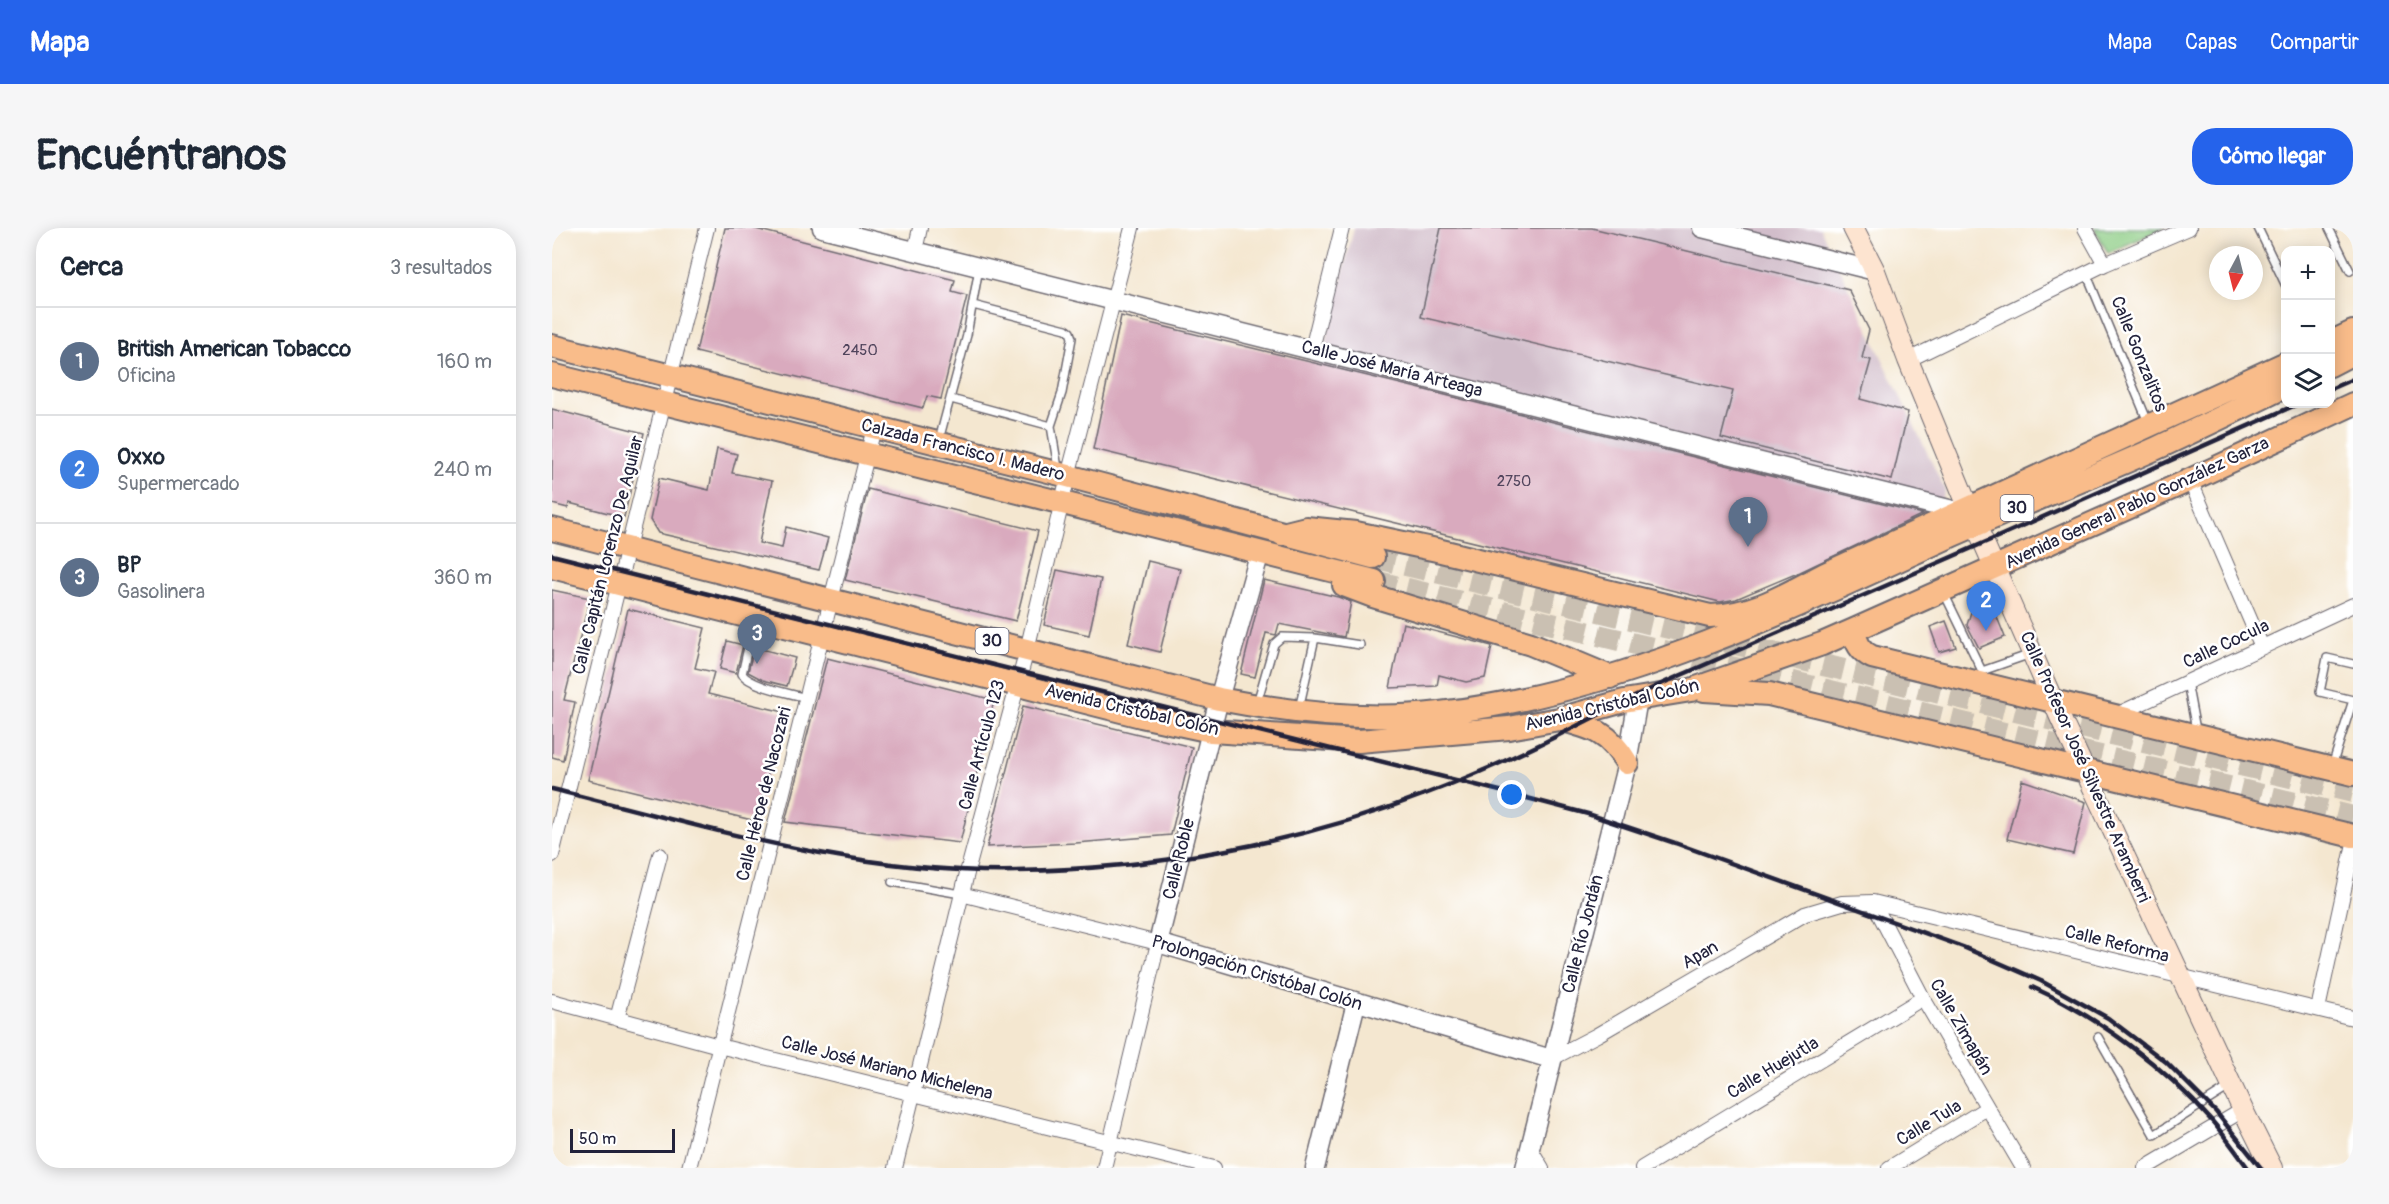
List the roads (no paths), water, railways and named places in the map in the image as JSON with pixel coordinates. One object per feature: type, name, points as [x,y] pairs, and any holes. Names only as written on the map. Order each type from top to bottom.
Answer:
[{"type":"main road","name":"Calle Profesor José Silvestre Aramberri","points":[[1853,228],[1875,271],[1969,516],[1995,568],[2085,771],[2242,1110],[2272,1168]]},
{"type":"main road","points":[[2335,341],[2353,332]]},
{"type":"main road","name":"Calzada Francisco I. Madero","points":[[552,346],[1063,475],[1373,557]]},
{"type":"main road","points":[[2335,362],[2353,353]]},
{"type":"main road","name":"30","points":[[1969,516],[2149,426],[2281,365]]},
{"type":"main road","name":"Calzada Francisco I. Madero","points":[[552,375],[1374,580]]},
{"type":"main road","name":"30","points":[[1969,516],[2159,447],[2281,388]]},
{"type":"main road","name":"Avenida General Pablo González Garza","points":[[1822,644],[2190,480],[2353,404]]},
{"type":"main road","points":[[1282,534],[1306,528],[1356,533],[1437,550],[1710,616],[1719,616],[1750,611],[1825,574],[1969,516]]},
{"type":"main road","name":"Avenida Cristóbal Colón","points":[[552,567],[1141,716],[1211,731],[1359,741],[1438,724],[1610,676],[1747,628],[1969,516]]},
{"type":"main road","name":"Avenida Cristóbal Colón","points":[[552,529],[1219,699],[1299,712],[1509,728],[1559,719],[1638,699],[1691,690],[1822,644]]},
{"type":"main road","points":[[1321,568],[1356,591],[1531,644],[1610,676]]},
{"type":"main road","points":[[1854,630],[1860,648],[1872,657],[1985,679],[2055,701],[2353,774]]},
{"type":"main road","points":[[1691,690],[1768,694],[2353,836]]},
{"type":"main road","points":[[1559,719],[1593,729],[1610,738],[1627,763]]},
{"type":"street","points":[[664,402],[707,228]]},
{"type":"street","name":"Calle José María Arteaga","points":[[822,228],[1312,349],[1969,516]]},
{"type":"street","points":[[915,251],[920,228]]},
{"type":"street","name":"Calle Artículo 123","points":[[895,1168],[962,894],[1027,650],[1061,502],[1063,475],[1132,228]]},
{"type":"street","points":[[1312,349],[1342,228]]},
{"type":"street","points":[[1702,228],[1875,271]]},
{"type":"street","points":[[2085,228],[2105,264]]},
{"type":"street","points":[[1908,360],[2087,275],[2105,264],[2189,228]]},
{"type":"street","name":"Calle Capitán Lorenzo De Aguilar","points":[[552,855],[621,584],[664,402]]},
{"type":"street","name":"Calle Héroe de Nacozari","points":[[689,1168],[874,428]]},
{"type":"street","points":[[2190,480],[2262,647]]},
{"type":"street","name":"Calle Roble","points":[[1104,1168],[1219,699],[1260,552]]},
{"type":"street","name":"Calle Cocula","points":[[2115,716],[2262,647],[2346,613],[2353,605]]},
{"type":"street","name":"Calle Río Jordán","points":[[1525,1168],[1627,763],[1638,699]]},
{"type":"street","points":[[2318,1009],[2353,848]]},
{"type":"street","points":[[617,1019],[660,855]]},
{"type":"street","name":"Prolongación Cristóbal Colón","points":[[962,894],[1158,943],[1551,1059]]},
{"type":"street","name":"Apan","points":[[1551,1059],[1597,1035],[1805,914],[1842,903],[1873,902]]},
{"type":"street","name":"Calle Reforma","points":[[1873,902],[2353,1018]]},
{"type":"street","name":"Calle Zimapán","points":[[1873,902],[1923,998],[2023,1168]]},
{"type":"street","name":"Calle Huejutla","points":[[1642,1168],[1923,998]]},
{"type":"street","name":"Calle José Mariano Michelena","points":[[552,1001],[719,1046],[1214,1168]]},
{"type":"street","points":[[1315,1168],[1356,1003]]},
{"type":"street","name":"Calle Tula","points":[[1889,1168],[1987,1108]]},
{"type":"street","points":[[2145,1168],[2242,1110]]},
{"type":"street","points":[[1530,1148],[1542,1168]]},
{"type":"lane","points":[[2258,228],[2281,276]]},
{"type":"lane","points":[[2329,228],[2350,271]]},
{"type":"lane","points":[[938,444],[944,416],[951,399],[980,268]]},
{"type":"lane","name":"Calle Gonzalitos","points":[[2087,275],[2159,447]]},
{"type":"lane","points":[[973,304],[1070,332],[1072,338],[1062,393],[1056,417],[1051,426],[1063,475]]},
{"type":"lane","points":[[951,399],[1051,426]]},
{"type":"lane","points":[[1942,591],[1985,679],[2033,653]]},
{"type":"lane","points":[[754,618],[742,674],[758,684],[806,698]]},
{"type":"lane","points":[[1256,706],[1274,644],[1278,639],[1282,637],[1315,638],[1360,645]]},
{"type":"lane","points":[[1299,712],[1315,638]]},
{"type":"lane","points":[[2331,769],[2353,700],[2320,692],[2327,658],[2353,664]]},
{"type":"lane","points":[[2187,682],[2197,736]]},
{"type":"lane","points":[[892,882],[962,894]]},
{"type":"lane","points":[[2098,1037],[2154,1135],[2232,1085]]},
{"type":"tunnel","points":[[1373,557],[2353,792]]},
{"type":"tunnel","points":[[1374,581],[2353,817]]},
{"type":"railway","points":[[2335,387],[2353,379]]},
{"type":"railway","points":[[552,789],[782,845],[898,865],[957,870],[1017,871],[1121,865],[1224,851],[1276,840],[1376,812],[1470,776],[1668,681],[2289,408]]},
{"type":"railway","points":[[552,555],[1504,792],[1588,814],[1675,843],[1963,947],[2041,981],[2108,1018],[2166,1062],[2216,1112],[2261,1168]]},
{"type":"railway","points":[[2032,987],[2105,1028],[2152,1063],[2212,1121],[2248,1168]]},
{"type":"place","name":"British American Tobacco","points":[[1748,547]]},
{"type":"place","name":"Oxxo","points":[[1986,631]]},
{"type":"place","name":"BP","points":[[757,664]]}]
